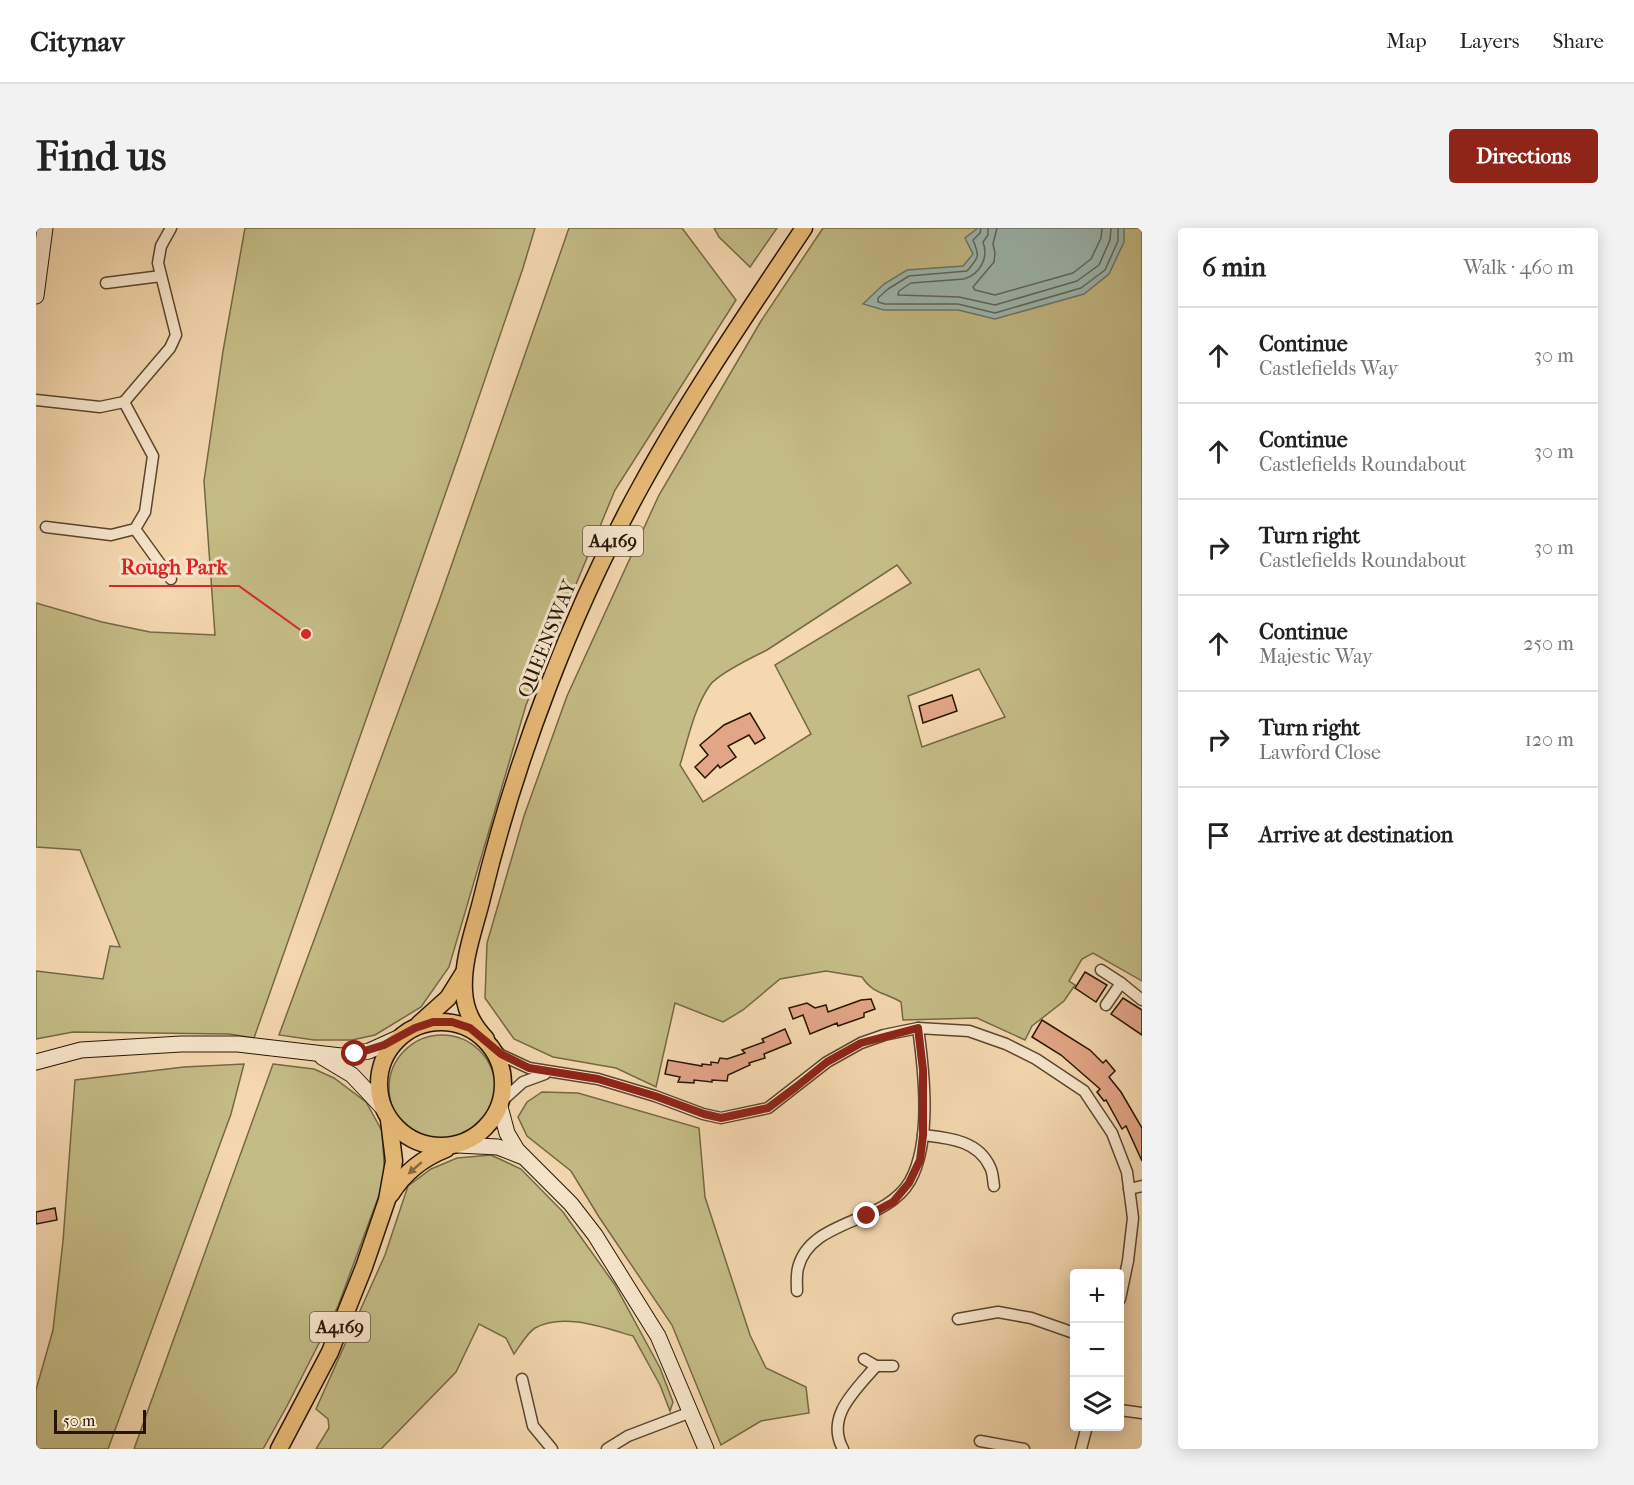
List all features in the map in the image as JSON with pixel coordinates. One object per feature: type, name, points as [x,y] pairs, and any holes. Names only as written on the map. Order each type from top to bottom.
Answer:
[{"type":"main road","points":[[36,296],[45,228]]},
{"type":"main road","name":"QUEENSWAY","points":[[489,1044],[476,1029],[467,1010],[464,992],[465,971],[494,851],[534,727],[562,654],[594,579],[640,487],[713,364],[804,228]]},
{"type":"main road","name":"QUEENSWAY","points":[[415,1028],[448,998],[465,971]]},
{"type":"main road","points":[[36,1062],[81,1050],[217,1043],[334,1055],[355,1054],[369,1051],[415,1028],[433,1022],[452,1022],[470,1028],[489,1044],[501,1064],[504,1083],[501,1104],[507,1133],[524,1157],[571,1204],[595,1235],[658,1336],[705,1449]]},
{"type":"main road","points":[[386,1114],[379,1090],[380,1070],[387,1052],[400,1037]]},
{"type":"main road","points":[[310,1053],[326,1059],[352,1075],[401,1132],[416,1142],[433,1147],[498,1147],[524,1157]]},
{"type":"main road","points":[[455,1146],[476,1137],[490,1124],[501,1104]]},
{"type":"main road","name":"A4169","points":[[279,1449],[330,1352],[364,1267],[387,1200],[394,1161],[386,1114]]},
{"type":"main road","name":"A4169","points":[[387,1200],[415,1166],[433,1154],[455,1146]]},
{"type":"street","points":[[36,400],[100,407],[124,402],[170,348],[176,335],[158,263],[161,246],[171,228]]},
{"type":"street","points":[[106,282],[161,276]]},
{"type":"street","points":[[46,527],[111,535],[135,529],[145,512],[153,456],[124,402]]},
{"type":"street","points":[[135,529],[171,579]]},
{"type":"street","points":[[1101,970],[1142,1000]]},
{"type":"street","points":[[1106,1005],[1121,983]]},
{"type":"street","points":[[489,1044],[520,1065],[537,1070],[598,1079],[721,1118],[768,1108],[827,1062],[861,1043],[918,1028],[969,1031],[1006,1044],[1036,1059],[1084,1091],[1112,1133],[1127,1172],[1132,1218],[1124,1278]]},
{"type":"street","points":[[797,1291],[797,1269],[803,1255],[818,1238],[893,1202],[909,1183],[920,1160],[923,1135],[923,1070],[918,1028]]},
{"type":"street","points":[[501,1104],[523,1082],[531,1078],[558,1073]]},
{"type":"street","points":[[923,1135],[958,1139],[978,1150],[990,1167],[994,1186]]},
{"type":"street","points":[[1129,1189],[1142,1186]]},
{"type":"street","points":[[958,1319],[998,1312],[1031,1318],[1070,1332]]},
{"type":"street","points":[[864,1359],[876,1366],[893,1366]]},
{"type":"street","points":[[843,1449],[838,1433],[839,1414],[876,1366]]},
{"type":"street","points":[[522,1379],[533,1426],[552,1449]]},
{"type":"street","points":[[1124,1411],[1142,1413]]},
{"type":"street","points":[[607,1449],[628,1436],[691,1412]]},
{"type":"street","points":[[1081,1449],[1086,1431]]},
{"type":"street","points":[[980,1441],[1024,1449]]},
{"type":"shaded area","points":[[245,228],[535,228],[459,455],[254,1038],[229,1034],[73,1032],[36,1039],[36,971],[103,979],[110,946],[120,947],[80,850],[36,847],[36,603],[102,622],[150,632],[215,635],[204,481],[223,351]]},
{"type":"shaded area","points":[[569,228],[682,228],[736,300],[615,490],[526,705],[449,967],[421,1007],[375,1035],[352,1040],[314,1040],[279,1035],[439,601]]},
{"type":"shaded area","points":[[714,228],[777,228],[750,267],[719,237]]},
{"type":"shaded area","points":[[823,228],[1142,228],[1142,981],[1093,953],[1082,959],[1069,981],[1075,985],[1064,1001],[1032,1026],[1025,1040],[977,1018],[903,1020],[901,1002],[875,990],[862,977],[826,971],[780,979],[743,1010],[723,1022],[675,1003],[656,1087],[616,1068],[553,1057],[514,1039],[485,998],[487,943],[524,816],[567,696],[659,495],[761,321]],"holes":[[[897,565],[911,583],[775,665],[811,734],[703,802],[680,765],[696,714],[704,694],[714,680],[728,670],[767,650]],[[979,669],[1005,717],[922,747],[908,696]]]},
{"type":"shaded area","points":[[442,1035],[462,1039],[480,1050],[491,1068],[495,1088],[491,1108],[480,1126],[462,1137],[442,1141],[422,1137],[404,1126],[393,1108],[389,1088],[393,1068],[404,1050],[422,1039]]},
{"type":"shaded area","points":[[244,1064],[231,1114],[108,1449],[36,1449],[36,1390],[53,1330],[63,1241],[75,1080],[184,1067]]},
{"type":"shaded area","points":[[273,1064],[314,1069],[334,1078],[366,1102],[382,1131],[385,1179],[338,1306],[263,1449],[134,1449]]},
{"type":"shaded area","points":[[542,1092],[578,1093],[699,1128],[705,1197],[750,1335],[766,1368],[806,1387],[809,1413],[761,1421],[721,1445],[672,1325],[599,1217],[571,1171],[527,1136],[518,1117],[527,1102]]},
{"type":"shaded area","points":[[491,1155],[521,1169],[563,1212],[615,1285],[660,1368],[673,1402],[670,1411],[660,1385],[633,1336],[584,1323],[558,1321],[546,1323],[532,1330],[514,1354],[506,1338],[479,1324],[456,1372],[381,1449],[316,1449],[329,1428],[328,1419],[316,1409],[385,1255],[408,1186],[431,1169],[457,1158]]},
{"type":"water","points":[[978,228],[1124,228],[1124,242],[1109,274],[1084,294],[995,319],[958,310],[884,310],[863,304],[884,284],[907,270],[963,266],[973,254],[965,238]]},
{"type":"building","points":[[952,695],[957,711],[923,723],[919,706]]},
{"type":"building","points":[[750,713],[765,738],[755,744],[749,735],[728,746],[736,757],[720,768],[718,765],[705,778],[695,767],[708,755],[700,745],[724,725]]},
{"type":"building","points":[[1085,972],[1107,985],[1096,1002],[1075,988]]},
{"type":"building","points":[[1123,998],[1142,1010],[1142,1035],[1111,1014]]},
{"type":"building","points":[[871,999],[875,1009],[864,1013],[864,1017],[838,1026],[837,1023],[810,1034],[803,1015],[793,1019],[789,1008],[807,1003],[815,1008],[826,1005],[828,1012],[861,1000]]},
{"type":"building","points":[[1042,1020],[1090,1050],[1103,1063],[1106,1060],[1115,1071],[1109,1077],[1121,1092],[1142,1128],[1142,1161],[1126,1126],[1122,1129],[1106,1100],[1104,1101],[1097,1092],[1100,1089],[1061,1055],[1032,1037]]},
{"type":"building","points":[[785,1029],[791,1043],[764,1054],[765,1058],[749,1063],[750,1065],[728,1075],[727,1081],[678,1082],[680,1077],[665,1074],[668,1060],[702,1066],[702,1064],[711,1065],[711,1062],[718,1063],[720,1058],[727,1059],[745,1053],[742,1050],[764,1042],[762,1039]]},
{"type":"building","points":[[55,1208],[57,1220],[36,1224],[36,1212]]},
{"type":"place","name":"Rough Park","points":[[306,634]]},
{"type":"route","points":[[355,1054],[384,1045],[415,1028],[433,1022],[452,1022],[470,1028],[486,1039],[501,1054],[520,1065],[547,1072],[598,1079],[721,1118],[768,1108],[827,1062],[861,1043],[884,1035],[918,1028],[923,1070],[923,1135],[920,1160],[909,1183],[893,1202],[867,1216]]}]
